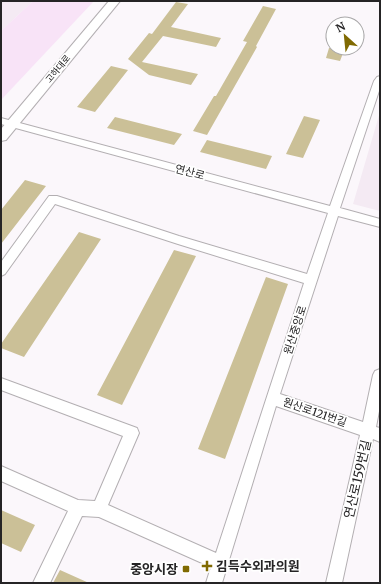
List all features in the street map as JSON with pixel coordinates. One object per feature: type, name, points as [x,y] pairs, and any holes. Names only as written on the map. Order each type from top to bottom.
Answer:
[{"type":"main road","name":"고하대로","points":[[1,137],[6,122],[115,1]]},
{"type":"street","name":"원산중앙로","points":[[214,583],[272,398],[335,211],[363,122],[377,91],[380,79]]},
{"type":"street","name":"연산로","points":[[6,122],[380,223]]},
{"type":"street","points":[[1,271],[53,199],[184,242],[312,280]]},
{"type":"street","name":"연산로159번길","points":[[334,583],[374,433],[380,375]]},
{"type":"street","points":[[1,384],[132,433],[99,509]]},
{"type":"street","name":"원산로121번길","points":[[272,398],[374,433]]},
{"type":"street","points":[[1,473],[78,508],[99,509],[220,563]]},
{"type":"street","points":[[41,583],[78,508]]},
{"type":"shaded area","points":[[1,1],[33,1],[1,31]]},
{"type":"shaded area","points":[[33,1],[94,1],[1,100],[1,31]]},
{"type":"shaded area","points":[[380,112],[380,211],[353,204]]},
{"type":"building","points":[[176,2],[188,4],[171,27],[221,38],[216,47],[163,36],[142,62],[198,74],[191,85],[149,75],[128,59],[149,33],[152,34]]},
{"type":"building","points":[[263,6],[276,9],[256,46],[257,47],[207,135],[193,131],[214,96],[216,96],[247,42],[243,41]]},
{"type":"building","points":[[327,56],[342,56],[340,61],[326,58]]},
{"type":"building","points":[[111,66],[128,70],[95,112],[77,107]]},
{"type":"building","points":[[304,116],[320,120],[303,158],[286,154]]},
{"type":"building","points":[[115,117],[182,134],[174,145],[107,128]]},
{"type":"building","points":[[207,140],[272,156],[266,169],[200,152]]},
{"type":"building","points":[[25,180],[46,186],[1,244],[1,210]]},
{"type":"building","points":[[79,232],[101,239],[24,357],[1,348],[1,344]]},
{"type":"building","points":[[174,250],[196,256],[122,405],[97,395]]},
{"type":"building","points":[[266,277],[288,284],[225,459],[198,449]]},
{"type":"building","points":[[1,510],[35,525],[21,552],[1,543]]},
{"type":"building","points":[[60,570],[89,583],[53,583]]},
{"type":"place","name":"김득수외과의원","points":[[207,566]]},
{"type":"place","name":"중앙시장","points":[[186,569]]}]
